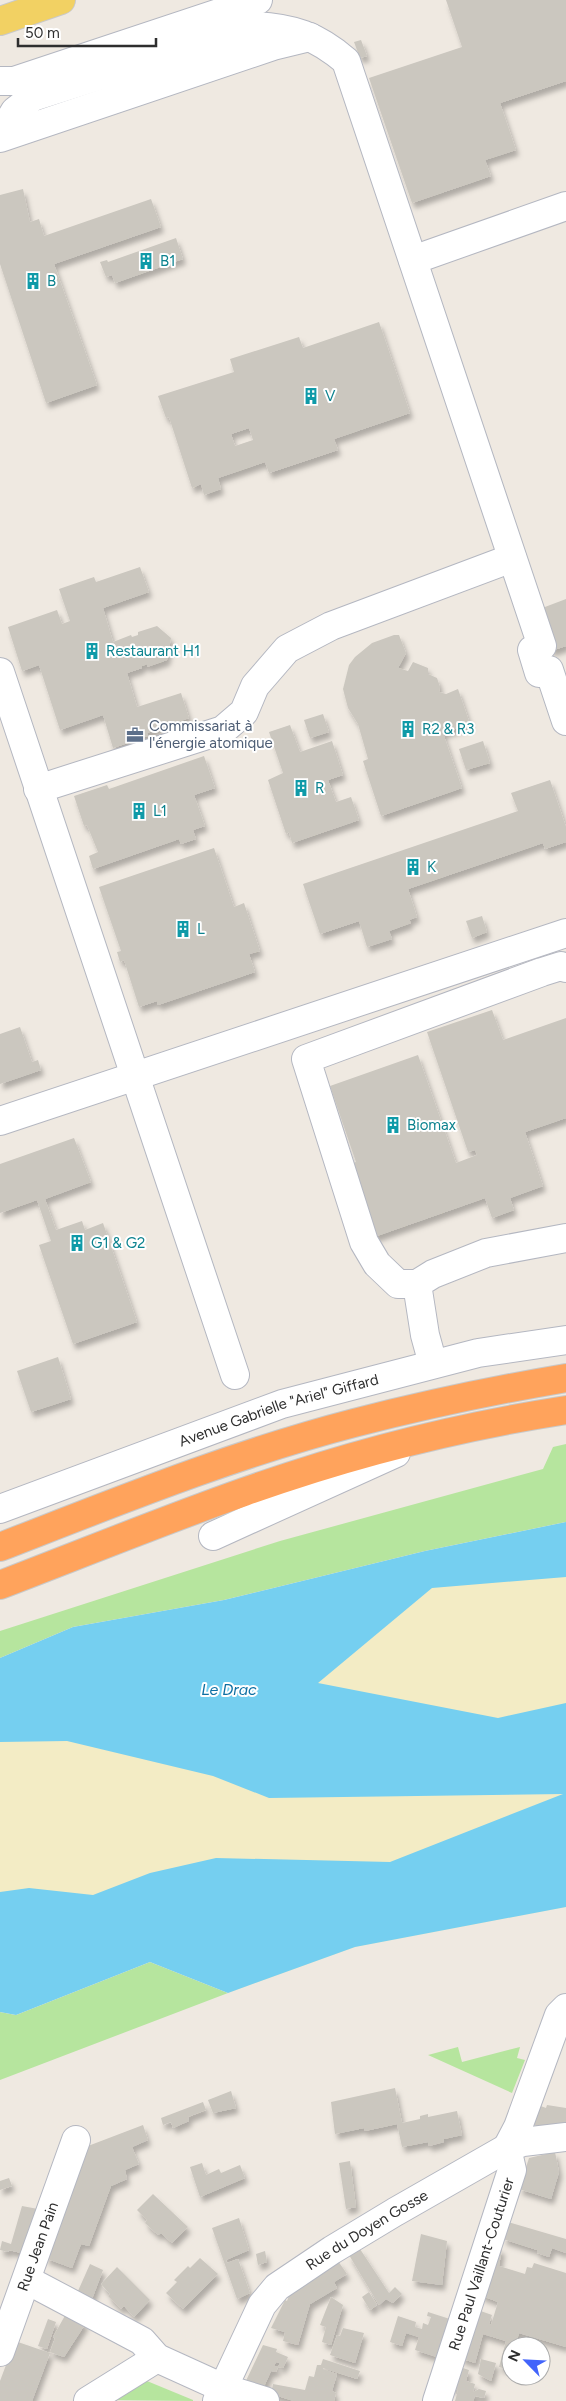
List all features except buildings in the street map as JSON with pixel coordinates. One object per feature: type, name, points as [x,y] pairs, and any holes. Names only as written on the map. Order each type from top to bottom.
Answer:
[{"type":"highway","points":[[0,1547],[224,1463],[353,1423],[495,1390],[566,1378]]},
{"type":"highway","points":[[0,1585],[245,1492],[338,1462],[432,1437],[566,1410]]},
{"type":"main road","points":[[0,22],[61,0]]},
{"type":"street","points":[[5,85],[258,0]]},
{"type":"street","points":[[0,137],[273,46],[310,37],[327,44],[346,61],[542,646],[532,650],[539,673],[549,670],[566,722]]},
{"type":"street","points":[[412,260],[566,206]]},
{"type":"street","points":[[38,789],[223,730],[244,712],[256,686],[287,649],[331,626],[512,558]]},
{"type":"street","points":[[0,672],[4,699],[38,789],[234,1375]]},
{"type":"street","points":[[0,1121],[566,933]]},
{"type":"street","points":[[566,968],[561,966],[542,972],[306,1058],[364,1242],[377,1264],[398,1284],[417,1284],[434,1274],[486,1253],[566,1238]]},
{"type":"street","points":[[417,1284],[425,1335],[433,1364]]},
{"type":"street","name":"Avenue Gabrielle \"Ariel\" Giffard","points":[[0,1509],[282,1404],[478,1353],[566,1340]]},
{"type":"street","points":[[213,1536],[432,1437]]},
{"type":"street","points":[[507,2148],[518,2127],[562,2011]]},
{"type":"street","name":"Rue du Doyen Gosse","points":[[220,2395],[262,2305],[277,2287],[356,2236],[507,2148],[523,2142],[566,2137]]},
{"type":"street","name":"Rue Jean Pain","points":[[0,2352],[76,2140]]},
{"type":"street","name":"Rue Paul Vaillant-Couturier","points":[[437,2401],[512,2170],[507,2148]]},
{"type":"street","points":[[26,2280],[142,2341],[157,2358],[220,2395],[265,2401]]},
{"type":"street","points":[[88,2401],[157,2358]]},
{"type":"green space","points":[[566,1444],[566,1522],[425,1551],[224,1600],[73,1627],[0,1658],[0,1631],[280,1541],[543,1469],[553,1447]]},
{"type":"green space","points":[[150,1962],[228,1993],[0,2080],[0,2012],[16,2015]]},
{"type":"green space","points":[[458,2047],[462,2062],[520,2047],[517,2058],[525,2060],[512,2093],[428,2055]]},
{"type":"green space","points":[[147,2381],[193,2400],[193,2401],[108,2400]]},
{"type":"sand","name":"Le Drac","points":[[566,1522],[566,1907],[355,1947],[228,1993],[150,1962],[16,2015],[0,2012],[0,1658],[73,1627],[224,1600],[425,1551]]},
{"type":"water","name":"Le Drac","points":[[566,1522],[566,1577],[432,1588],[318,1683],[498,1718],[566,1703],[566,1907],[355,1947],[228,1993],[150,1962],[16,2015],[0,2012],[0,1892],[29,1888],[93,1895],[150,1873],[216,1858],[390,1862],[563,1794],[269,1798],[213,1776],[67,1741],[0,1742],[0,1658],[73,1627],[224,1600],[425,1551]]},
{"type":"place","name":"B1","points":[[146,261]]},
{"type":"place","name":"B","points":[[33,281]]},
{"type":"place","name":"V","points":[[311,396]]},
{"type":"place","name":"Restaurant H1","points":[[92,651]]},
{"type":"place","name":"R2 & R3","points":[[408,729]]},
{"type":"place","name":"Commissariat à l'énergie atomique","points":[[135,735]]},
{"type":"place","name":"R","points":[[301,788]]},
{"type":"place","name":"L1","points":[[139,811]]},
{"type":"place","name":"K","points":[[413,867]]},
{"type":"place","name":"L","points":[[183,929]]},
{"type":"place","name":"Biomax","points":[[393,1125]]},
{"type":"place","name":"G1 & G2","points":[[77,1243]]}]
